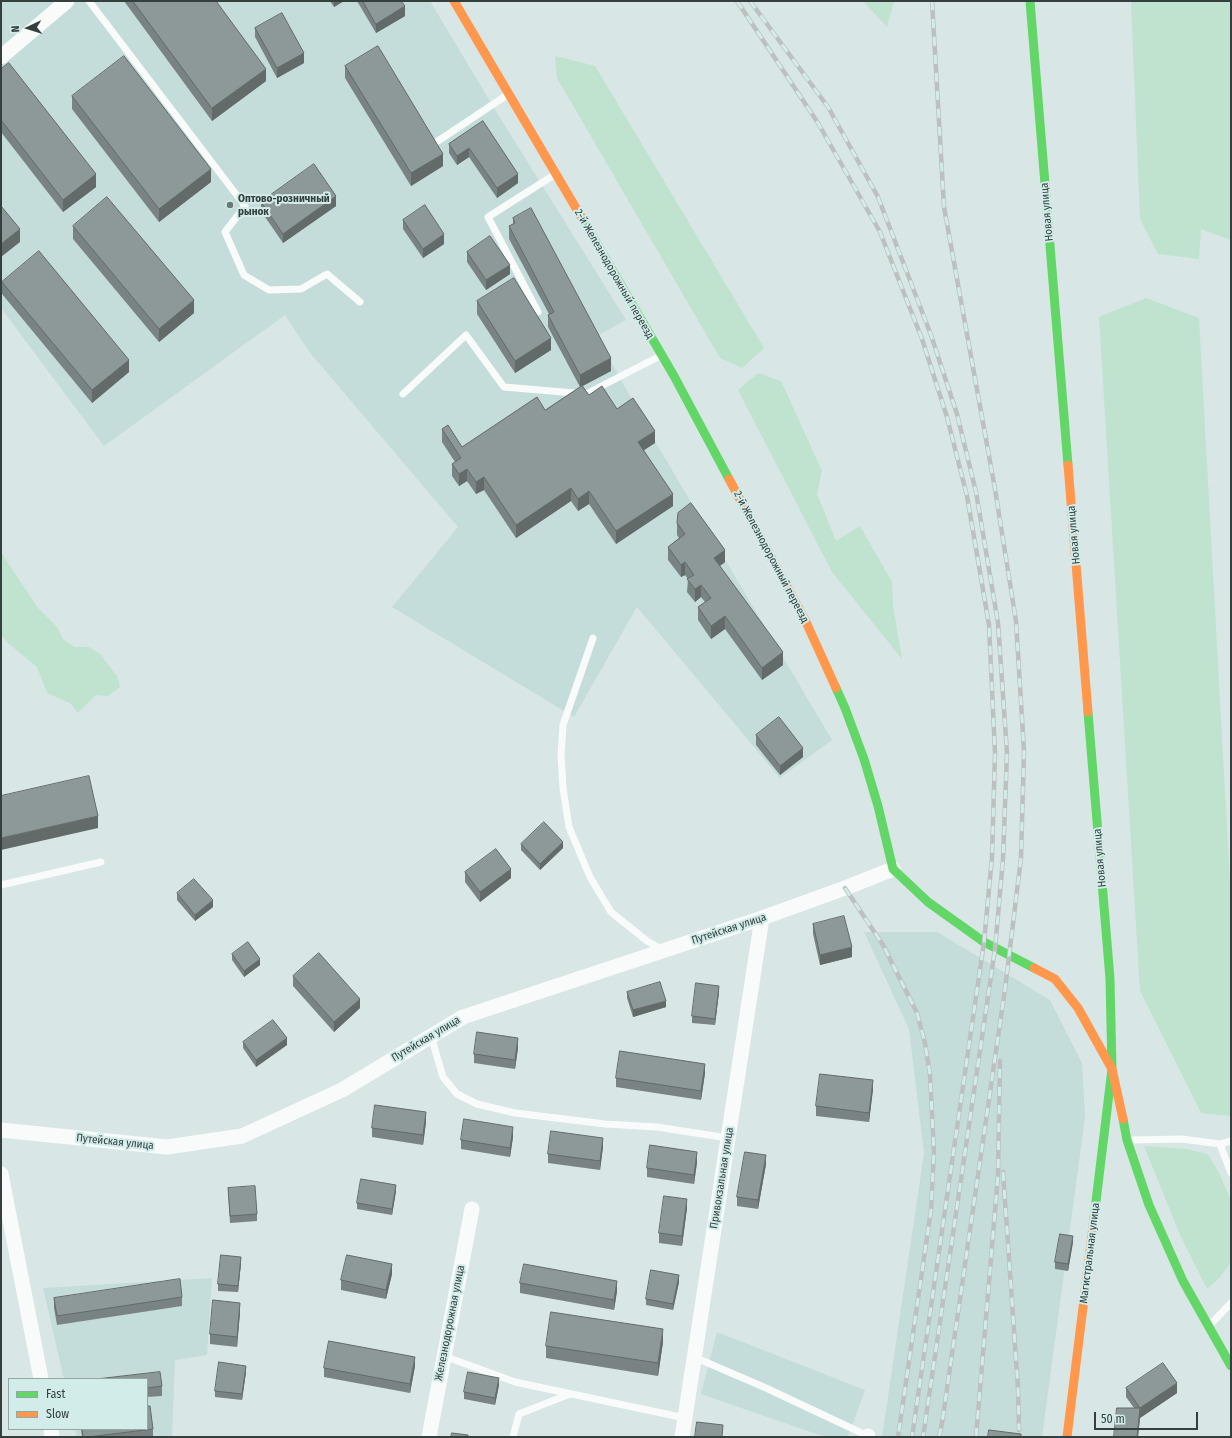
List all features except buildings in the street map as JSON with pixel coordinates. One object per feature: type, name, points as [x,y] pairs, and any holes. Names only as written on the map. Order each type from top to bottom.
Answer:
[{"type":"street","points":[[1,57],[67,1]]},
{"type":"street","name":"2-й Железнодорожный переезд","points":[[454,1],[662,355],[806,622],[845,708],[864,759],[878,806],[893,869]]},
{"type":"street","name":"Новая улица","points":[[1030,1],[1110,979],[1112,1069]]},
{"type":"street","points":[[893,869],[928,902],[984,942],[1055,979],[1078,1008],[1112,1069],[1127,1140],[1149,1205],[1183,1281],[1231,1366]]},
{"type":"street","name":"Путейская улица","points":[[1,1130],[167,1147],[242,1136],[342,1090],[463,1017],[762,918],[893,869]]},
{"type":"street","name":"Привокзальная улица","points":[[682,1437],[762,918]]},
{"type":"street","name":"Магистральная улица","points":[[1067,1437],[1112,1069]]},
{"type":"street","points":[[1,1174],[41,1378]]},
{"type":"street","name":"Железнодорожная улица","points":[[429,1437],[472,1209]]},
{"type":"lane","points":[[89,1],[245,206],[225,232],[244,275],[269,290],[301,289],[328,274],[360,302]]},
{"type":"lane","points":[[438,141],[509,94]]},
{"type":"lane","points":[[538,312],[488,217],[556,174]]},
{"type":"lane","points":[[403,394],[466,335],[504,387],[520,389],[586,394],[662,355]]},
{"type":"lane","points":[[593,638],[563,725],[561,755],[562,782],[568,827],[590,877],[611,912],[647,941],[664,951]]},
{"type":"lane","points":[[1,885],[101,862]]},
{"type":"lane","points":[[431,1036],[443,1077],[457,1094],[477,1104],[515,1113],[605,1124],[657,1127],[728,1138]]},
{"type":"lane","points":[[1127,1140],[1182,1138],[1220,1144],[1231,1141]]},
{"type":"lane","points":[[1220,1144],[1231,1173]]},
{"type":"lane","points":[[1208,1326],[1231,1303]]},
{"type":"lane","points":[[444,1356],[515,1382],[685,1418]]},
{"type":"lane","points":[[694,1357],[766,1388],[868,1436]]},
{"type":"lane","points":[[513,1437],[519,1414],[570,1394]]},
{"type":"shaded area","points":[[1,1],[430,1],[497,113],[626,320],[597,336],[653,438],[832,740],[780,778],[637,607],[574,717],[392,607],[458,527],[311,354],[285,315],[104,446],[1,308]]},
{"type":"shaded area","points":[[864,932],[937,932],[1050,1000],[1082,1063],[1085,1117],[1042,1437],[882,1437],[924,1153],[909,1029]]},
{"type":"shaded area","points":[[212,1278],[207,1355],[175,1360],[172,1437],[77,1437],[75,1430],[148,1430],[148,1378],[64,1378],[43,1288]]},
{"type":"shaded area","points":[[717,1332],[865,1390],[848,1437],[825,1437],[701,1394]]},
{"type":"green space","points":[[863,1],[894,1],[887,27]]},
{"type":"green space","points":[[1131,1],[1231,1],[1231,240],[1201,229],[1199,259],[1158,254],[1140,219]]},
{"type":"green space","points":[[555,56],[595,66],[764,348],[742,368],[720,358],[557,78]]},
{"type":"green space","points":[[1146,298],[1199,318],[1231,901],[1231,1116],[1201,1113],[1140,991],[1099,317]]},
{"type":"green space","points":[[758,373],[781,381],[822,471],[817,494],[836,541],[860,526],[892,582],[893,605],[902,659],[832,572],[738,390]]},
{"type":"green space","points":[[2,554],[38,608],[57,627],[63,639],[75,647],[89,647],[100,654],[117,676],[120,687],[108,696],[96,695],[78,713],[70,703],[47,693],[37,667],[8,643],[1,634]]},
{"type":"green space","points":[[1144,1146],[1186,1149],[1208,1154],[1219,1173],[1231,1200],[1231,1262],[1220,1277],[1207,1289],[1181,1237]]},
{"type":"railway","points":[[737,1],[818,123],[880,232],[922,339],[947,417],[967,496],[989,625],[995,753],[992,857],[984,942],[912,1437]]},
{"type":"railway","points":[[750,1],[828,107],[878,197],[931,335],[957,414],[976,492],[998,623],[1007,753],[1003,859],[995,949],[923,1437]]},
{"type":"railway","points":[[932,1],[944,207],[995,489],[1016,621],[1024,751],[1021,858],[1005,989],[939,1437]]},
{"type":"railway","points":[[845,888],[883,945],[917,1013],[925,1043],[930,1075],[934,1152],[931,1210],[898,1437]]},
{"type":"railway","points":[[976,1437],[998,1175],[1000,1061]]},
{"type":"railway","points":[[1003,1172],[1018,1388],[1019,1430]]},
{"type":"traffic: fast","points":[[1030,1],[1068,465]]},
{"type":"traffic: fast","points":[[583,220],[674,376],[729,479]]},
{"type":"traffic: fast","points":[[836,688],[864,759],[878,806],[893,869],[928,902],[984,942],[1034,968]]},
{"type":"traffic: fast","points":[[1088,712],[1110,979],[1112,1069],[1094,1218]]},
{"type":"traffic: fast","points":[[1123,1119],[1127,1140],[1149,1205],[1183,1281],[1231,1366]]},
{"type":"traffic: slow","points":[[454,1],[583,220]]},
{"type":"traffic: slow","points":[[1068,465],[1088,712]]},
{"type":"traffic: slow","points":[[729,479],[806,622],[836,688]]},
{"type":"traffic: slow","points":[[1034,968],[1055,979],[1078,1008],[1112,1069],[1123,1119]]},
{"type":"traffic: slow","points":[[1067,1437],[1094,1218]]},
{"type":"place","name":"Оптово-розничный рынок","points":[[230,205]]}]
